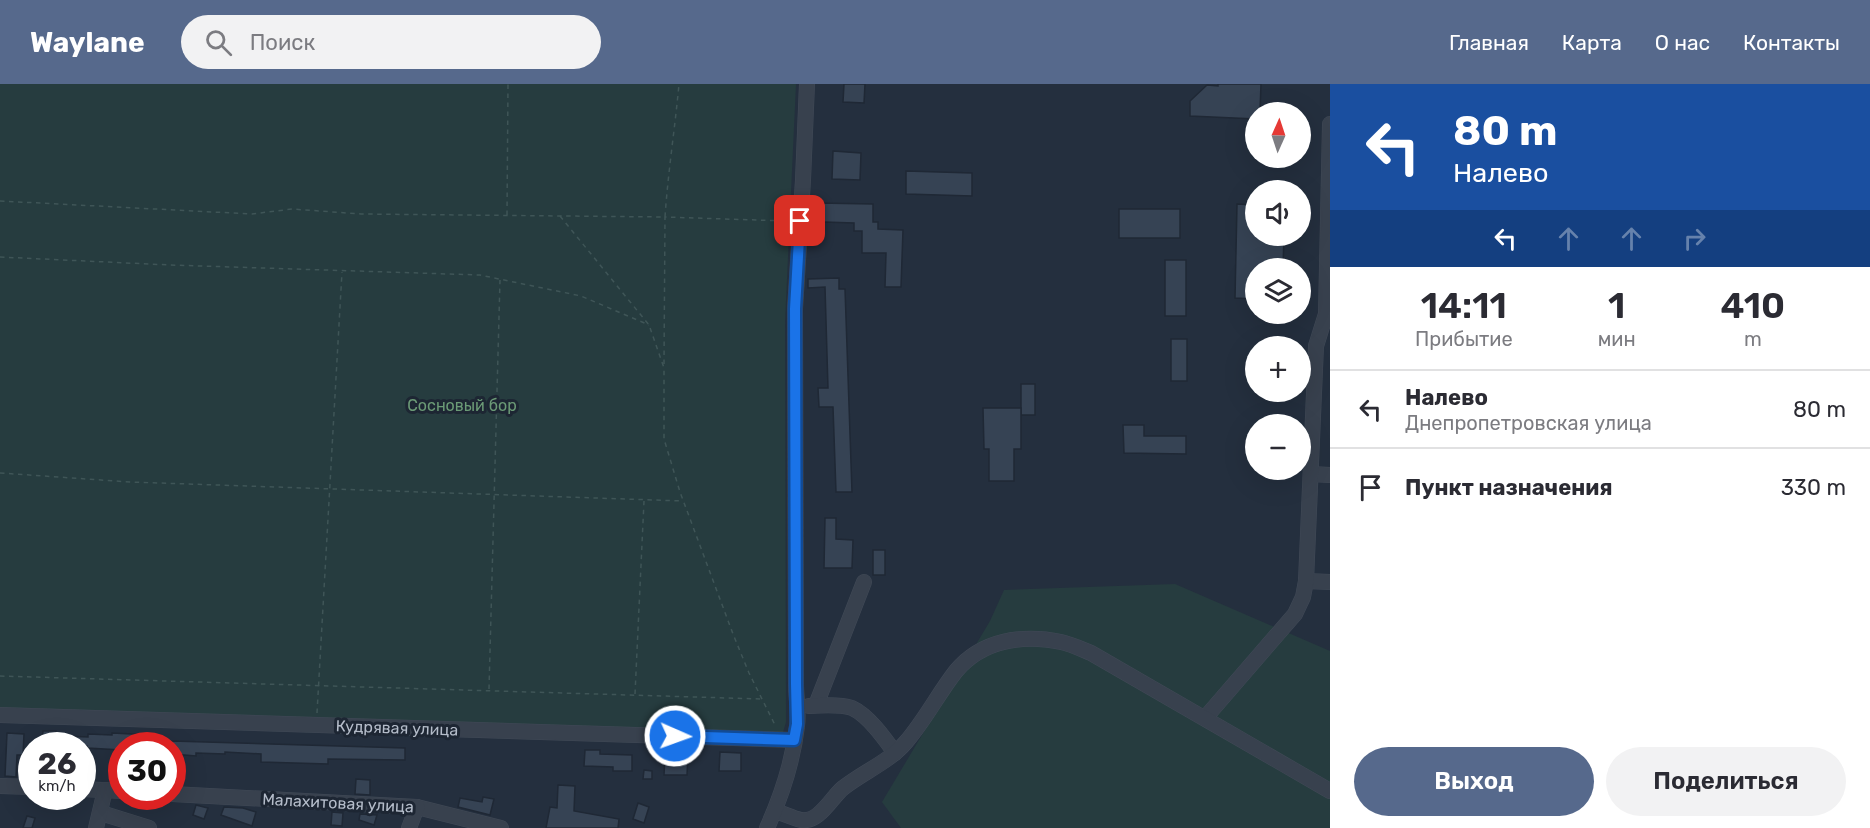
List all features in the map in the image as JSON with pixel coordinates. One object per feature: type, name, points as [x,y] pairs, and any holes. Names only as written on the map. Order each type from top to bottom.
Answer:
[{"type":"street","points":[[767,828],[775,811],[797,724],[795,309],[807,84]]},
{"type":"street","points":[[1330,124],[1326,314],[1316,346],[1311,474],[1330,475]]},
{"type":"street","points":[[1205,718],[1295,614],[1303,597],[1306,581],[1311,480]]},
{"type":"street","points":[[1306,581],[1330,582]]},
{"type":"street","points":[[816,705],[864,582]]},
{"type":"street","points":[[775,811],[803,820],[815,817],[849,783],[895,753],[904,744],[964,663],[984,647],[1007,640],[1061,642],[1091,653],[1330,790]]},
{"type":"street","points":[[797,706],[816,705],[853,709],[882,735],[895,753]]},
{"type":"street","name":"Кудрявая улица","points":[[0,715],[794,740]]},
{"type":"street","points":[[0,786],[18,787]]},
{"type":"street","points":[[96,790],[108,790]]},
{"type":"street","points":[[105,790],[98,821],[149,828]]},
{"type":"street","name":"Малахитовая улица","points":[[186,795],[417,807],[501,828]]},
{"type":"street","points":[[409,828],[417,807]]},
{"type":"path","points":[[507,215],[508,84]]},
{"type":"path","points":[[679,84],[672,157],[668,174],[666,217],[664,439],[683,501],[728,624],[774,725]]},
{"type":"path","points":[[0,201],[252,214],[292,209],[361,214],[559,215],[800,221]]},
{"type":"path","points":[[559,215],[649,325],[664,368]]},
{"type":"path","points":[[0,257],[480,275],[581,296],[649,325]]},
{"type":"path","points":[[316,725],[342,271]]},
{"type":"path","points":[[489,690],[500,279]]},
{"type":"path","points":[[0,473],[130,482],[683,501]]},
{"type":"path","points":[[635,695],[644,500]]},
{"type":"path","points":[[0,676],[761,699]]},
{"type":"green space","name":"Сосновый бор","points":[[0,84],[796,84],[785,322],[786,722],[782,736],[0,712]]},
{"type":"green space","points":[[1175,584],[1330,651],[1330,828],[901,828],[882,802],[990,621],[1004,590]]},
{"type":"building","points":[[844,84],[865,84],[864,103],[843,102]]},
{"type":"building","points":[[1218,84],[1261,84],[1260,102],[1245,102],[1245,118],[1190,116],[1190,101],[1207,85],[1218,86]]},
{"type":"building","points":[[833,151],[861,153],[860,180],[832,179]]},
{"type":"building","points":[[906,171],[972,173],[972,196],[906,194]]},
{"type":"building","points":[[817,203],[873,204],[873,222],[878,222],[878,229],[903,230],[901,287],[885,287],[886,253],[862,253],[862,231],[854,231],[854,223],[824,222],[824,233],[810,233],[811,213],[817,213]]},
{"type":"building","points":[[1237,204],[1245,204],[1245,246],[1284,246],[1283,258],[1245,258],[1245,298],[1235,298]]},
{"type":"building","points":[[1119,209],[1180,209],[1180,238],[1119,238]]},
{"type":"building","points":[[1165,260],[1186,260],[1186,316],[1165,316]]},
{"type":"building","points":[[839,278],[839,289],[845,289],[852,492],[836,492],[833,407],[819,407],[818,388],[828,388],[825,287],[808,288],[808,279]]},
{"type":"building","points":[[1171,339],[1187,339],[1187,381],[1171,381]]},
{"type":"building","points":[[1021,384],[1035,384],[1035,415],[1021,415]]},
{"type":"building","points":[[983,408],[1021,408],[1021,449],[1014,449],[1014,481],[989,481],[989,449],[984,449]]},
{"type":"building","points":[[1123,425],[1144,425],[1144,436],[1186,436],[1186,454],[1124,453]]},
{"type":"building","points":[[825,518],[836,518],[836,539],[853,540],[852,568],[824,568]]},
{"type":"building","points":[[873,550],[885,550],[885,575],[873,575]]},
{"type":"building","points":[[7,733],[18,734],[16,777],[5,776]]},
{"type":"building","points":[[96,734],[108,735],[108,749],[96,749]]},
{"type":"building","points":[[186,741],[405,748],[405,760],[328,759],[328,764],[261,762],[261,754],[225,752],[225,754],[196,753],[196,756],[186,755]]},
{"type":"building","points":[[585,750],[600,750],[600,754],[632,755],[632,771],[613,771],[613,767],[584,766]]},
{"type":"building","points":[[720,752],[741,753],[741,771],[719,771]]},
{"type":"building","points":[[665,755],[688,756],[687,775],[664,775]]},
{"type":"building","points":[[644,770],[652,771],[652,779],[643,779]]},
{"type":"building","points":[[356,779],[370,780],[370,795],[355,794]]},
{"type":"building","points":[[558,785],[575,786],[574,811],[619,819],[618,828],[546,828],[550,807],[557,808]]},
{"type":"building","points":[[483,797],[494,799],[490,815],[458,807],[460,798],[482,802]]},
{"type":"building","points":[[638,803],[649,807],[644,823],[633,819]]},
{"type":"building","points":[[196,805],[208,808],[204,819],[193,815]]},
{"type":"building","points":[[224,807],[243,808],[256,812],[252,826],[221,815]]},
{"type":"building","points":[[332,812],[343,813],[342,826],[331,825]]},
{"type":"building","points":[[360,814],[377,815],[374,825],[359,820]]},
{"type":"building","points":[[27,816],[35,818],[32,828],[23,828]]},
{"type":"route","points":[[675,736],[794,740],[797,724],[795,309],[800,221]]}]
